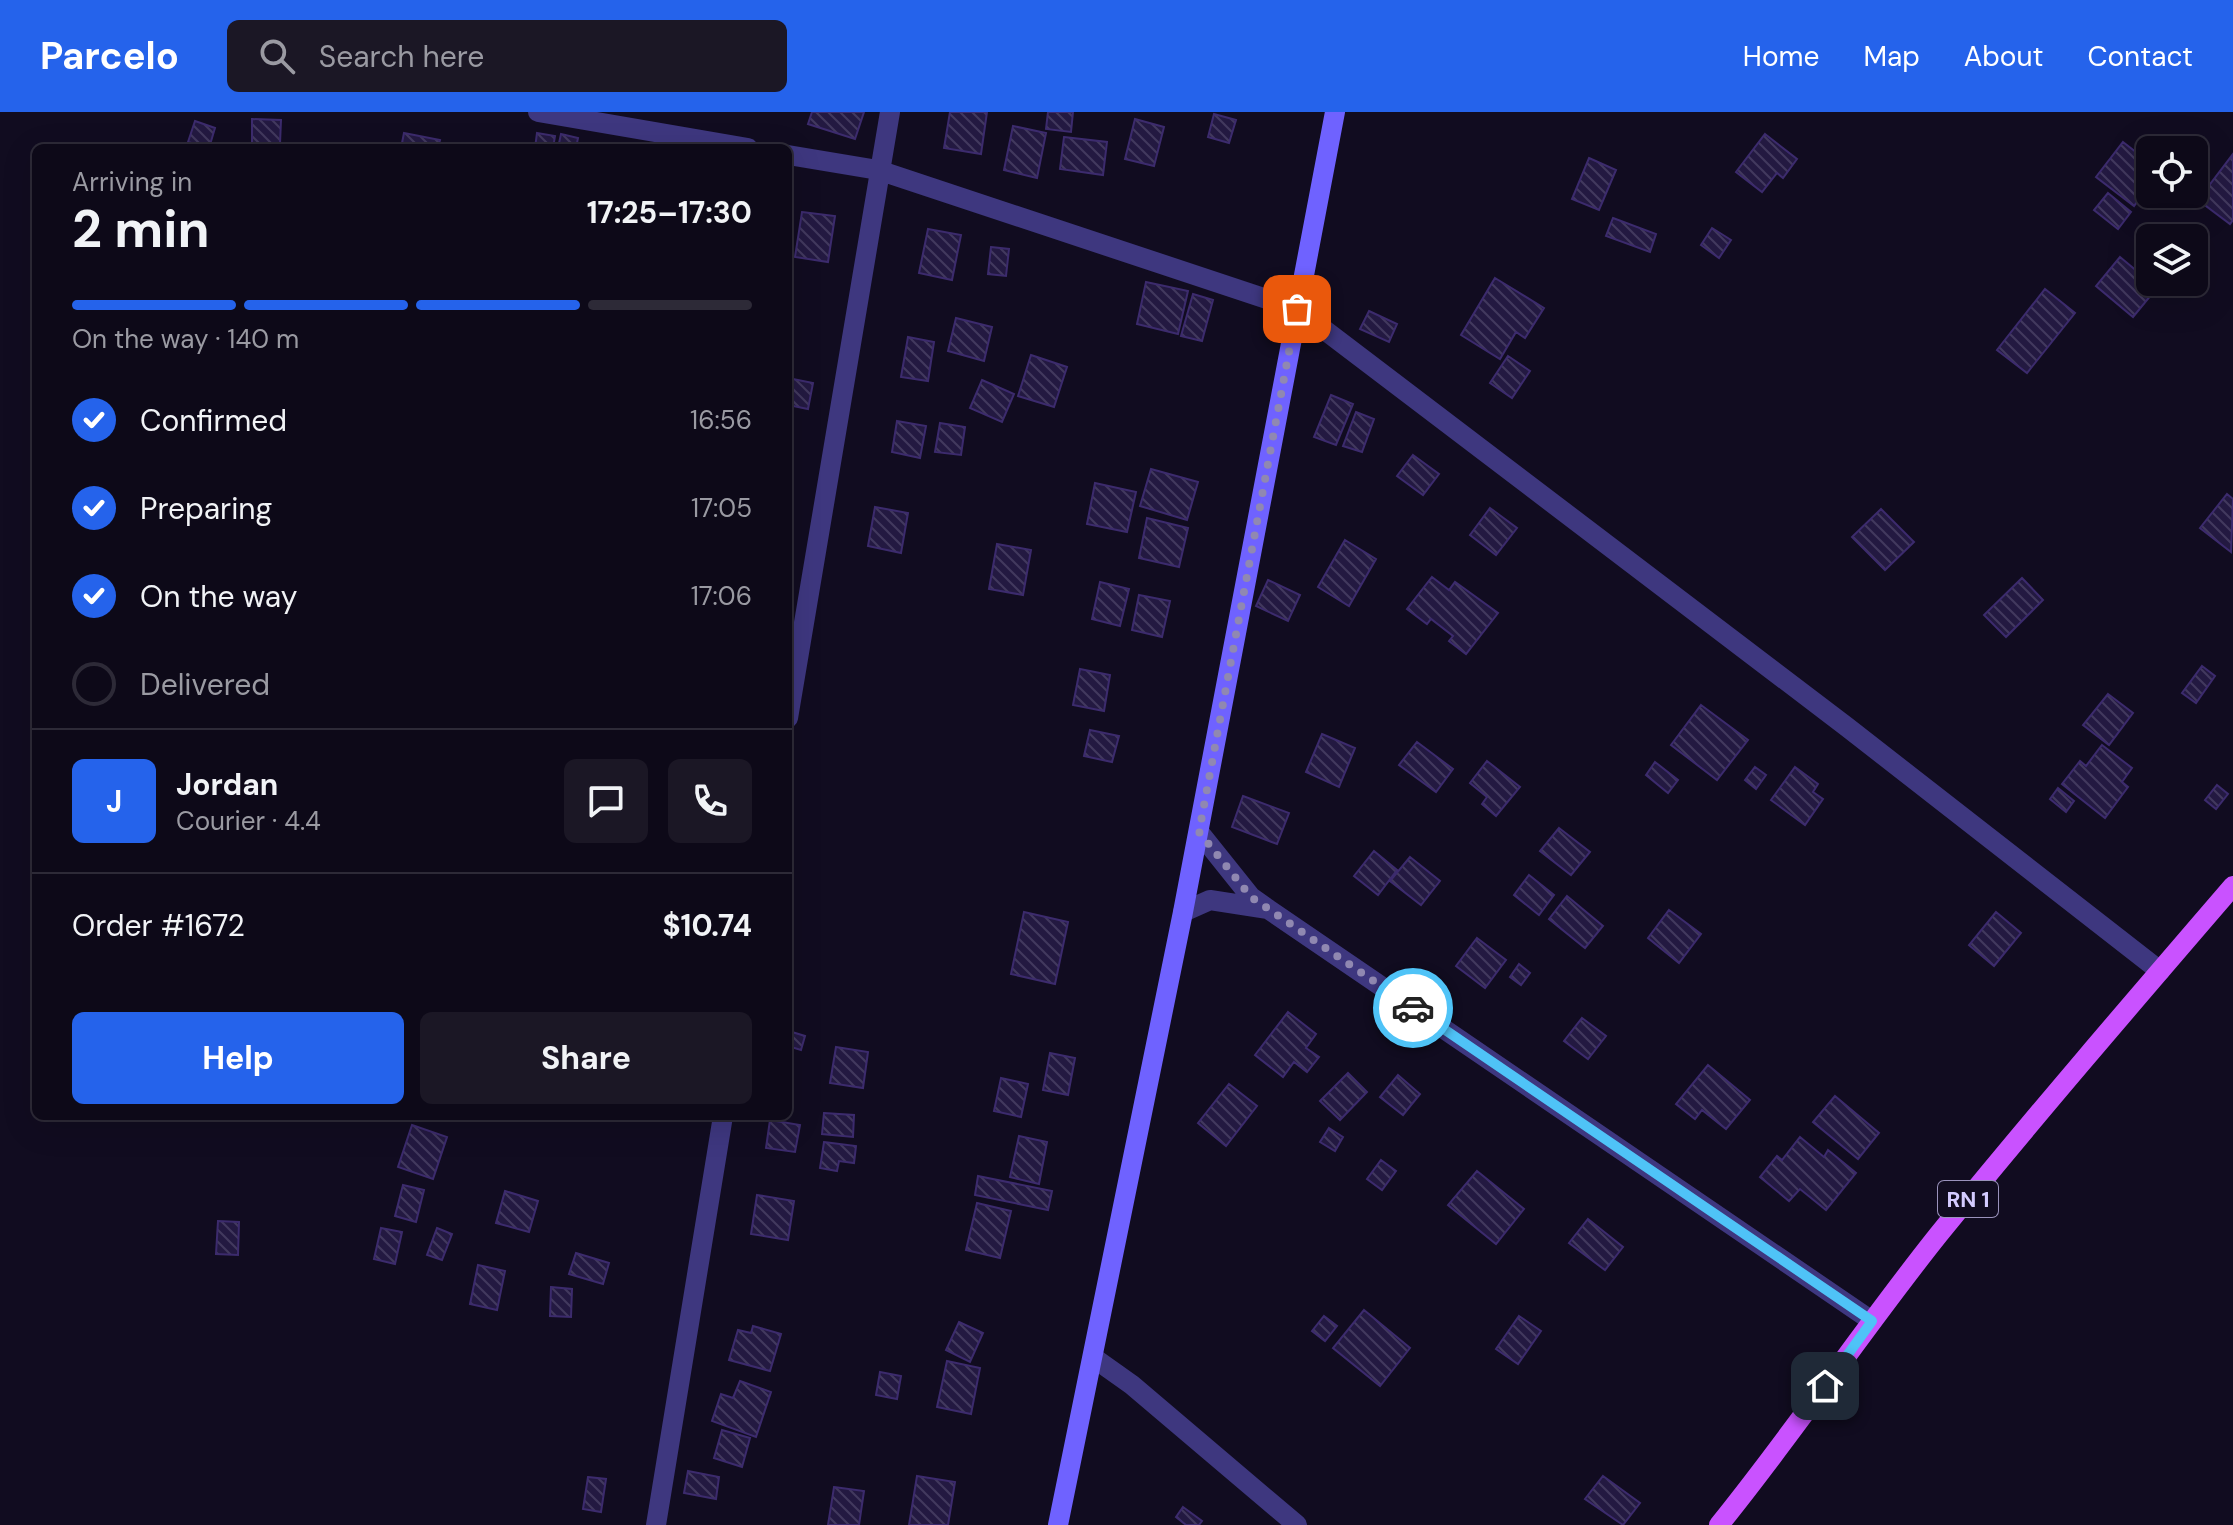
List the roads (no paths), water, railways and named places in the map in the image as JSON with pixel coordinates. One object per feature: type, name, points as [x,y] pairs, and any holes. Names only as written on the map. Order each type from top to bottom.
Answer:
[{"type":"main road","name":"RN 1","points":[[1719,1525],[1779,1452],[1872,1321],[1939,1234],[2233,886]]},
{"type":"street","points":[[538,112],[725,144]]},
{"type":"street","points":[[792,694],[890,112]]},
{"type":"street","points":[[1058,1525],[1199,832],[1335,112]]},
{"type":"street","points":[[792,156],[878,170],[1297,309],[1847,727],[2160,971]]},
{"type":"street","points":[[1199,832],[1251,897],[1872,1321]]},
{"type":"street","points":[[1183,912],[1210,900],[1268,909]]},
{"type":"street","points":[[656,1525],[722,1120]]},
{"type":"street","points":[[1094,1358],[1132,1385],[1297,1525]]}]
